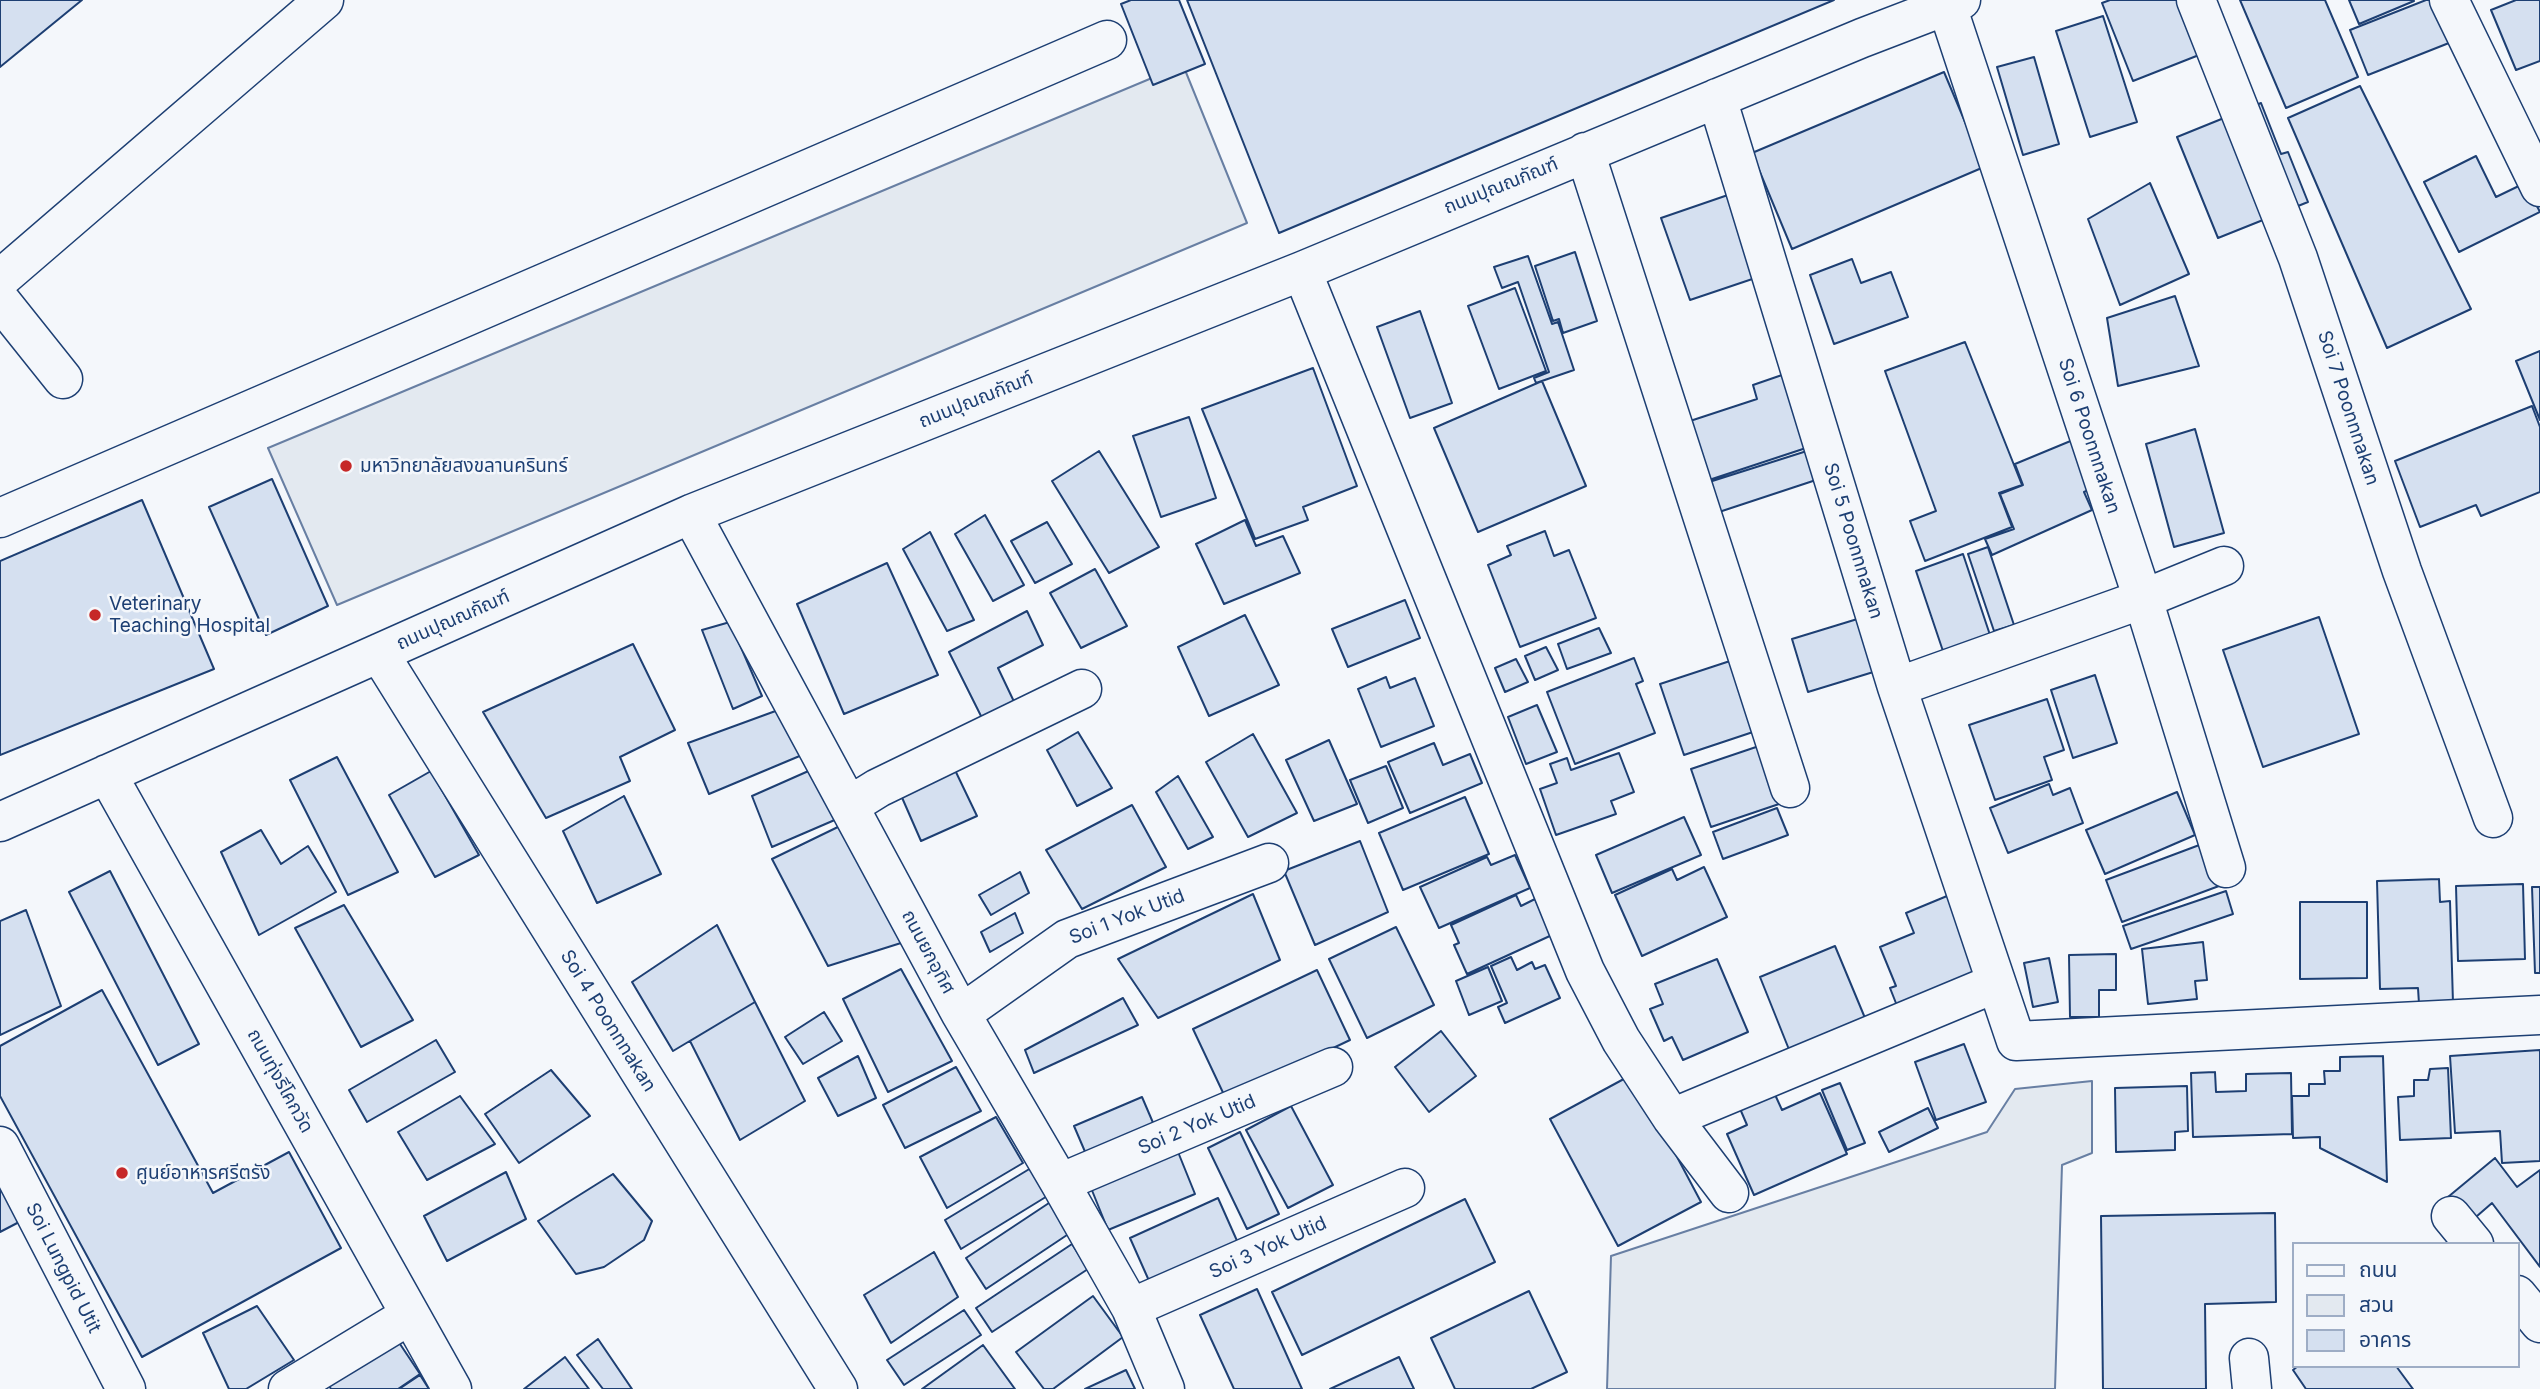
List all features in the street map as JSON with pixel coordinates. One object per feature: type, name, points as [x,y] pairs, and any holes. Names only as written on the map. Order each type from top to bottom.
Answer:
[{"type":"street","points":[[0,279],[324,0]]},
{"type":"street","name":"Soi 7 Poonnnakan","points":[[2196,0],[2298,258],[2402,571],[2493,818]]},
{"type":"street","points":[[2449,0],[2540,187]]},
{"type":"street","name":"ถนนปุณณกัณฑ์","points":[[0,822],[691,514],[1301,271],[1862,38],[1954,3]]},
{"type":"street","name":"Soi 6 Poonnnakan","points":[[1954,3],[2227,868]]},
{"type":"street","points":[[0,518],[1107,40]]},
{"type":"street","name":"Soi 5 Poonnnakan","points":[[1717,98],[1897,687],[2016,1041],[2540,1015]]},
{"type":"street","points":[[1585,152],[1790,788]]},
{"type":"street","points":[[1301,271],[1585,971],[1621,1040],[1672,1118],[1728,1193]]},
{"type":"street","points":[[0,300],[63,379]]},
{"type":"street","name":"ถนนยกอุทิศ","points":[[691,514],[961,1014],[1131,1308],[1165,1389]]},
{"type":"street","points":[[1897,687],[2143,599],[2224,566]]},
{"type":"street","name":"Soi 4 Poonnnakan","points":[[379,653],[838,1389]]},
{"type":"street","points":[[849,806],[878,788],[1082,689]]},
{"type":"street","name":"ถนนทุ่งรีโคกวัด","points":[[107,774],[452,1389]]},
{"type":"street","name":"Soi 1 Yok Utid","points":[[961,1014],[1067,939],[1269,863]]},
{"type":"street","points":[[1672,1118],[1996,983]]},
{"type":"street","name":"Soi 2 Yok Utid","points":[[1060,1182],[1333,1067]]},
{"type":"street","name":"Soi Lungpid Utit","points":[[0,1146],[126,1389]]},
{"type":"street","name":"Soi 3 Yok Utid","points":[[1131,1308],[1405,1188]]},
{"type":"street","points":[[2519,1297],[2540,1323]]},
{"type":"street","points":[[288,1389],[410,1315]]},
{"type":"green space","points":[[1183,65],[1247,223],[337,605],[268,448]]},
{"type":"green space","points":[[2092,1081],[2092,1153],[2062,1165],[2055,1389],[1607,1389],[1611,1256],[1987,1132],[2015,1089]]},
{"type":"building","points":[[0,0],[82,0],[0,67]]},
{"type":"building","points":[[1131,0],[1179,0],[1205,64],[1153,85],[1121,4]]},
{"type":"building","points":[[1187,0],[1834,0],[1279,233]]},
{"type":"building","points":[[2110,0],[2178,0],[2199,55],[2133,81],[2102,3]]},
{"type":"building","points":[[2240,0],[2325,0],[2358,77],[2286,108]]},
{"type":"building","points":[[2349,0],[2413,0],[2414,1],[2359,24]]},
{"type":"building","points":[[2426,0],[2438,0],[2454,41],[2368,75],[2350,30]]},
{"type":"building","points":[[2516,0],[2540,0],[2540,61],[2516,70],[2491,10]]},
{"type":"building","points":[[2103,16],[2137,122],[2090,137],[2056,31]]},
{"type":"building","points":[[2034,57],[2059,144],[2023,155],[1997,67]]},
{"type":"building","points":[[1944,72],[1984,167],[1792,249],[1752,153]]},
{"type":"building","points":[[2360,86],[2471,309],[2387,348],[2288,118]]},
{"type":"building","points":[[2261,103],[2281,154],[2288,152],[2308,202],[2218,238],[2177,137]]},
{"type":"building","points":[[2476,156],[2496,197],[2525,183],[2540,212],[2459,252],[2424,182]]},
{"type":"building","points":[[2150,183],[2189,274],[2120,305],[2088,219]]},
{"type":"building","points":[[1757,185],[1785,268],[1690,300],[1661,218]]},
{"type":"building","points":[[1575,252],[1597,321],[1563,333],[1559,319],[1553,321],[1535,266]]},
{"type":"building","points":[[1528,256],[1552,324],[1558,322],[1574,370],[1536,383],[1534,378],[1549,372],[1518,282],[1502,288],[1494,267]]},
{"type":"building","points":[[1852,259],[1861,283],[1891,272],[1908,317],[1834,344],[1810,275]]},
{"type":"building","points":[[1515,288],[1546,371],[1499,389],[1468,306]]},
{"type":"building","points":[[2175,296],[2199,366],[2118,386],[2107,318]]},
{"type":"building","points":[[1420,311],[1452,403],[1410,418],[1377,327]]},
{"type":"building","points":[[1965,342],[2022,485],[1999,493],[2012,527],[1925,561],[1910,521],[1936,511],[1885,371]]},
{"type":"building","points":[[2540,351],[2540,420],[2516,361]]},
{"type":"building","points":[[1313,368],[1357,486],[1303,507],[1308,520],[1255,539],[1202,409]]},
{"type":"building","points":[[1782,375],[1806,448],[1706,481],[1687,422],[1757,399],[1753,385]]},
{"type":"building","points":[[1542,381],[1586,486],[1478,532],[1434,428]]},
{"type":"building","points":[[2532,406],[2540,427],[2540,492],[2481,516],[2476,505],[2420,527],[2395,461]]},
{"type":"building","points":[[1189,417],[1216,498],[1161,517],[1133,436]]},
{"type":"building","points":[[2195,429],[2224,533],[2174,547],[2146,444]]},
{"type":"building","points":[[2085,435],[2105,483],[2084,492],[2092,510],[1992,555],[1985,539],[2014,529],[2000,494],[2023,485],[2015,464]]},
{"type":"building","points":[[1810,450],[1819,479],[1716,513],[1706,483]]},
{"type":"building","points":[[1099,451],[1159,547],[1109,573],[1052,481]]},
{"type":"building","points":[[272,479],[328,606],[266,635],[209,507]]},
{"type":"building","name":"Veterinary Teaching Hospital","points":[[142,500],[214,669],[0,755],[0,561]]},
{"type":"building","points":[[985,515],[1024,585],[993,601],[955,534]]},
{"type":"building","points":[[1245,520],[1256,546],[1283,536],[1300,573],[1224,604],[1196,544]]},
{"type":"building","points":[[1047,522],[1072,564],[1035,583],[1011,541]]},
{"type":"building","points":[[1545,531],[1554,556],[1569,550],[1596,618],[1520,647],[1488,565],[1511,555],[1507,546]]},
{"type":"building","points":[[930,532],[974,620],[947,631],[903,549]]},
{"type":"building","points":[[1988,547],[2014,625],[1994,631],[1968,554]]},
{"type":"building","points":[[1963,554],[1993,644],[1946,660],[1916,571]]},
{"type":"building","points":[[887,563],[938,675],[844,714],[797,604]]},
{"type":"building","points":[[1095,569],[1127,626],[1081,648],[1050,593]]},
{"type":"building","points":[[1405,600],[1420,638],[1348,667],[1332,629]]},
{"type":"building","points":[[1027,611],[1043,645],[998,668],[1018,710],[986,726],[949,652]]},
{"type":"building","points":[[1877,613],[1893,666],[1808,692],[1792,639]]},
{"type":"building","points":[[1245,615],[1279,685],[1209,716],[1178,647]]},
{"type":"building","points":[[2319,617],[2359,734],[2263,767],[2223,650]]},
{"type":"building","points":[[730,622],[762,696],[733,709],[702,630]]},
{"type":"building","points":[[1599,628],[1611,653],[1567,669],[1558,644]]},
{"type":"building","points":[[633,644],[675,730],[620,757],[630,781],[546,818],[483,712]]},
{"type":"building","points":[[1546,647],[1558,670],[1535,680],[1525,656]]},
{"type":"building","points":[[1634,658],[1643,681],[1636,684],[1655,733],[1575,764],[1547,692]]},
{"type":"building","points":[[1516,659],[1528,682],[1505,692],[1495,668]]},
{"type":"building","points":[[1730,661],[1753,732],[1684,755],[1660,684]]},
{"type":"building","points":[[2095,675],[2117,743],[2073,758],[2051,690]]},
{"type":"building","points":[[1386,677],[1390,688],[1415,678],[1434,726],[1381,747],[1358,689]]},
{"type":"building","points":[[2047,699],[2064,750],[2044,757],[2052,780],[1995,800],[1969,725]]},
{"type":"building","points":[[1537,705],[1557,752],[1526,764],[1508,717]]},
{"type":"building","points":[[781,709],[802,755],[709,794],[688,743]]},
{"type":"building","points":[[1078,732],[1112,788],[1077,806],[1047,750]]},
{"type":"building","points":[[1253,734],[1297,813],[1248,837],[1206,762]]},
{"type":"building","points":[[1329,740],[1357,804],[1314,821],[1286,760]]},
{"type":"building","points":[[1434,743],[1443,765],[1470,754],[1482,783],[1410,813],[1388,762]]},
{"type":"building","points":[[1762,745],[1782,803],[1711,827],[1691,769]]},
{"type":"building","points":[[1619,753],[1634,792],[1611,801],[1616,814],[1556,835],[1540,789],[1557,783],[1550,764],[1567,758],[1571,770]]},
{"type":"building","points":[[337,757],[398,872],[348,895],[290,780]]},
{"type":"building","points":[[1386,766],[1403,808],[1368,823],[1350,780]]},
{"type":"building","points":[[954,768],[977,816],[921,841],[900,793]]},
{"type":"building","points":[[813,769],[837,819],[772,847],[752,796]]},
{"type":"building","points":[[431,771],[479,855],[435,877],[389,795]]},
{"type":"building","points":[[1178,776],[1213,837],[1188,849],[1156,792]]},
{"type":"building","points":[[2049,784],[2053,795],[2070,788],[2083,823],[2008,853],[1990,808]]},
{"type":"building","points":[[2177,792],[2195,835],[2105,874],[2086,830]]},
{"type":"building","points":[[624,796],[661,874],[597,903],[563,831]]},
{"type":"building","points":[[1465,797],[1489,854],[1403,890],[1379,833]]},
{"type":"building","points":[[1132,805],[1166,867],[1082,909],[1046,850]]},
{"type":"building","points":[[1777,808],[1788,835],[1723,859],[1713,832]]},
{"type":"building","points":[[1684,817],[1701,855],[1612,893],[1596,855]]},
{"type":"building","points":[[842,825],[901,943],[828,966],[772,859]]},
{"type":"building","points":[[261,830],[281,864],[308,846],[336,892],[259,935],[221,852]]},
{"type":"building","points":[[1360,841],[1388,912],[1315,945],[1284,871]]},
{"type":"building","points":[[2202,844],[2219,886],[2122,922],[2106,880]]},
{"type":"building","points":[[1515,855],[1530,888],[1439,928],[1420,887],[1487,857],[1491,865]]},
{"type":"building","points":[[1704,867],[1727,917],[1642,956],[1615,895],[1672,869],[1677,880]]},
{"type":"building","points":[[110,871],[199,1044],[158,1065],[69,892]]},
{"type":"building","points":[[1020,872],[1029,893],[991,915],[979,895]]},
{"type":"building","points":[[2439,879],[2440,902],[2450,901],[2453,1003],[2419,1004],[2418,988],[2380,989],[2377,881]]},
{"type":"building","points":[[1976,884],[2003,985],[1905,1026],[1890,988],[1896,986],[1880,947],[1914,933],[1906,913]]},
{"type":"building","points":[[2523,884],[2525,959],[2458,961],[2456,886]]},
{"type":"building","points":[[2532,887],[2540,887],[2540,973],[2535,973]]},
{"type":"building","points":[[2226,891],[2233,914],[2131,949],[2123,926]]},
{"type":"building","points":[[1253,894],[1280,960],[1158,1018],[1118,959]]},
{"type":"building","points":[[1516,895],[1521,906],[1535,899],[1552,935],[1467,974],[1454,945],[1459,943],[1451,925]]},
{"type":"building","points":[[2300,902],[2367,902],[2367,978],[2300,979]]},
{"type":"building","points":[[344,905],[413,1020],[361,1047],[295,928]]},
{"type":"building","points":[[26,910],[61,1006],[0,1035],[0,921]]},
{"type":"building","points":[[1015,913],[1023,933],[990,952],[981,932]]},
{"type":"building","points":[[717,925],[755,1002],[673,1051],[632,982]]},
{"type":"building","points":[[1396,927],[1434,1005],[1367,1038],[1329,959]]},
{"type":"building","points":[[2203,942],[2207,980],[2195,981],[2197,999],[2148,1004],[2142,949]]},
{"type":"building","points":[[1835,946],[1870,1030],[1794,1062],[1760,977]]},
{"type":"building","points":[[2116,954],[2116,990],[2099,990],[2099,1017],[2070,1017],[2069,955]]},
{"type":"building","points":[[1511,957],[1517,970],[1532,962],[1535,969],[1545,965],[1560,998],[1505,1023],[1498,1007],[1507,1003],[1491,966]]},
{"type":"building","points":[[2049,958],[2058,1002],[2033,1007],[2024,963]]},
{"type":"building","points":[[1717,959],[1748,1032],[1683,1060],[1672,1037],[1664,1041],[1650,1009],[1663,1004],[1655,984]]},
{"type":"building","points":[[1488,967],[1502,1001],[1469,1015],[1456,981]]},
{"type":"building","points":[[901,969],[952,1061],[888,1092],[843,999]]},
{"type":"building","points":[[1317,970],[1350,1040],[1226,1099],[1193,1029]]},
{"type":"building","name":"ศูนย์อาหารศรีตรัง","points":[[102,990],[213,1193],[289,1152],[341,1248],[142,1357],[0,1096],[0,1046]]},
{"type":"building","points":[[1123,998],[1138,1025],[1034,1073],[1025,1050]]},
{"type":"building","points":[[755,1002],[805,1101],[740,1140],[690,1041]]},
{"type":"building","points":[[824,1012],[842,1041],[803,1064],[785,1037]]},
{"type":"building","points":[[1441,1031],[1476,1076],[1429,1112],[1395,1067]]},
{"type":"building","points":[[436,1040],[455,1072],[367,1122],[349,1090]]},
{"type":"building","points":[[1964,1044],[1986,1102],[1936,1120],[1915,1062]]},
{"type":"building","points":[[2540,1050],[2540,1161],[2502,1163],[2500,1131],[2455,1133],[2450,1056]]},
{"type":"building","points":[[858,1056],[876,1098],[838,1116],[818,1078]]},
{"type":"building","points":[[2383,1056],[2387,1182],[2320,1148],[2320,1137],[2293,1138],[2292,1096],[2309,1096],[2309,1084],[2325,1084],[2324,1071],[2340,1071],[2340,1057]]},
{"type":"building","points":[[956,1067],[981,1111],[905,1148],[883,1105]]},
{"type":"building","points":[[2448,1068],[2451,1138],[2400,1140],[2398,1097],[2414,1096],[2414,1080],[2428,1080],[2430,1069]]},
{"type":"building","points":[[551,1070],[590,1116],[519,1163],[485,1114]]},
{"type":"building","points":[[2215,1072],[2216,1092],[2246,1091],[2246,1074],[2291,1073],[2292,1134],[2193,1137],[2191,1073]]},
{"type":"building","points":[[1633,1074],[1701,1202],[1618,1246],[1550,1119]]},
{"type":"building","points":[[1840,1083],[1865,1143],[1847,1150],[1822,1090]]},
{"type":"building","points":[[2187,1086],[2188,1131],[2175,1132],[2175,1150],[2116,1152],[2115,1088]]},
{"type":"building","points":[[1772,1088],[1782,1110],[1820,1093],[1847,1154],[1754,1195],[1727,1134],[1747,1125],[1738,1104]]},
{"type":"building","points":[[460,1096],[495,1144],[427,1180],[398,1132]]},
{"type":"building","points":[[1142,1097],[1154,1125],[1086,1154],[1074,1126]]},
{"type":"building","points":[[1291,1106],[1333,1185],[1288,1208],[1246,1130]]},
{"type":"building","points":[[1928,1108],[1938,1128],[1889,1152],[1879,1132]]},
{"type":"building","points":[[996,1117],[1023,1163],[947,1208],[920,1157]]},
{"type":"building","points":[[1240,1132],[1279,1214],[1247,1229],[1208,1148]]},
{"type":"building","points":[[1176,1147],[1195,1194],[1108,1230],[1089,1183]]},
{"type":"building","points":[[2495,1158],[2517,1187],[2540,1170],[2540,1267],[2492,1203],[2469,1223],[2448,1197]]},
{"type":"building","points":[[1031,1168],[1049,1195],[961,1249],[945,1220]]},
{"type":"building","points":[[506,1172],[526,1219],[447,1261],[424,1216]]},
{"type":"building","points":[[613,1174],[652,1221],[644,1240],[604,1267],[576,1274],[538,1221]]},
{"type":"building","points":[[0,1176],[23,1220],[0,1232]]},
{"type":"building","points":[[1218,1198],[1238,1243],[1150,1283],[1130,1238]]},
{"type":"building","points":[[1055,1199],[1076,1229],[986,1289],[966,1258]]},
{"type":"building","points":[[1465,1199],[1495,1262],[1302,1355],[1272,1292]]},
{"type":"building","points":[[2275,1213],[2276,1302],[2205,1304],[2206,1389],[2103,1389],[2101,1216]]},
{"type":"building","points":[[1072,1244],[1088,1269],[992,1332],[976,1308]]},
{"type":"building","points":[[934,1252],[958,1297],[891,1343],[864,1295]]},
{"type":"building","points":[[1257,1289],[1302,1389],[1234,1389],[1200,1315]]},
{"type":"building","points":[[1529,1291],[1567,1372],[1531,1389],[1455,1389],[1431,1338]]},
{"type":"building","points":[[1093,1296],[1123,1337],[1053,1389],[1044,1389],[1016,1352]]},
{"type":"building","points":[[257,1306],[294,1360],[246,1389],[229,1389],[203,1333]]},
{"type":"building","points":[[964,1310],[981,1335],[904,1385],[887,1360]]},
{"type":"building","points":[[396,1338],[420,1374],[398,1389],[331,1389],[328,1384]]},
{"type":"building","points":[[598,1339],[632,1389],[603,1389],[577,1355]]},
{"type":"building","points":[[983,1345],[1015,1389],[922,1389]]},
{"type":"building","points":[[565,1357],[589,1389],[524,1389]]},
{"type":"building","points":[[1399,1357],[1414,1389],[1330,1389]]},
{"type":"building","points":[[2397,1368],[2413,1389],[2306,1389],[2293,1370]]},
{"type":"building","points":[[1126,1370],[1135,1389],[1085,1389]]},
{"type":"building","points":[[420,1375],[429,1389],[399,1389]]},
{"type":"place","name":"มหาวิทยาลัยสงขลานครินทร์","points":[[346,466]]},
{"type":"place","name":"Veterinary Teaching Hospital","points":[[95,615]]},
{"type":"place","name":"ศูนย์อาหารศรีตรัง","points":[[122,1173]]}]
